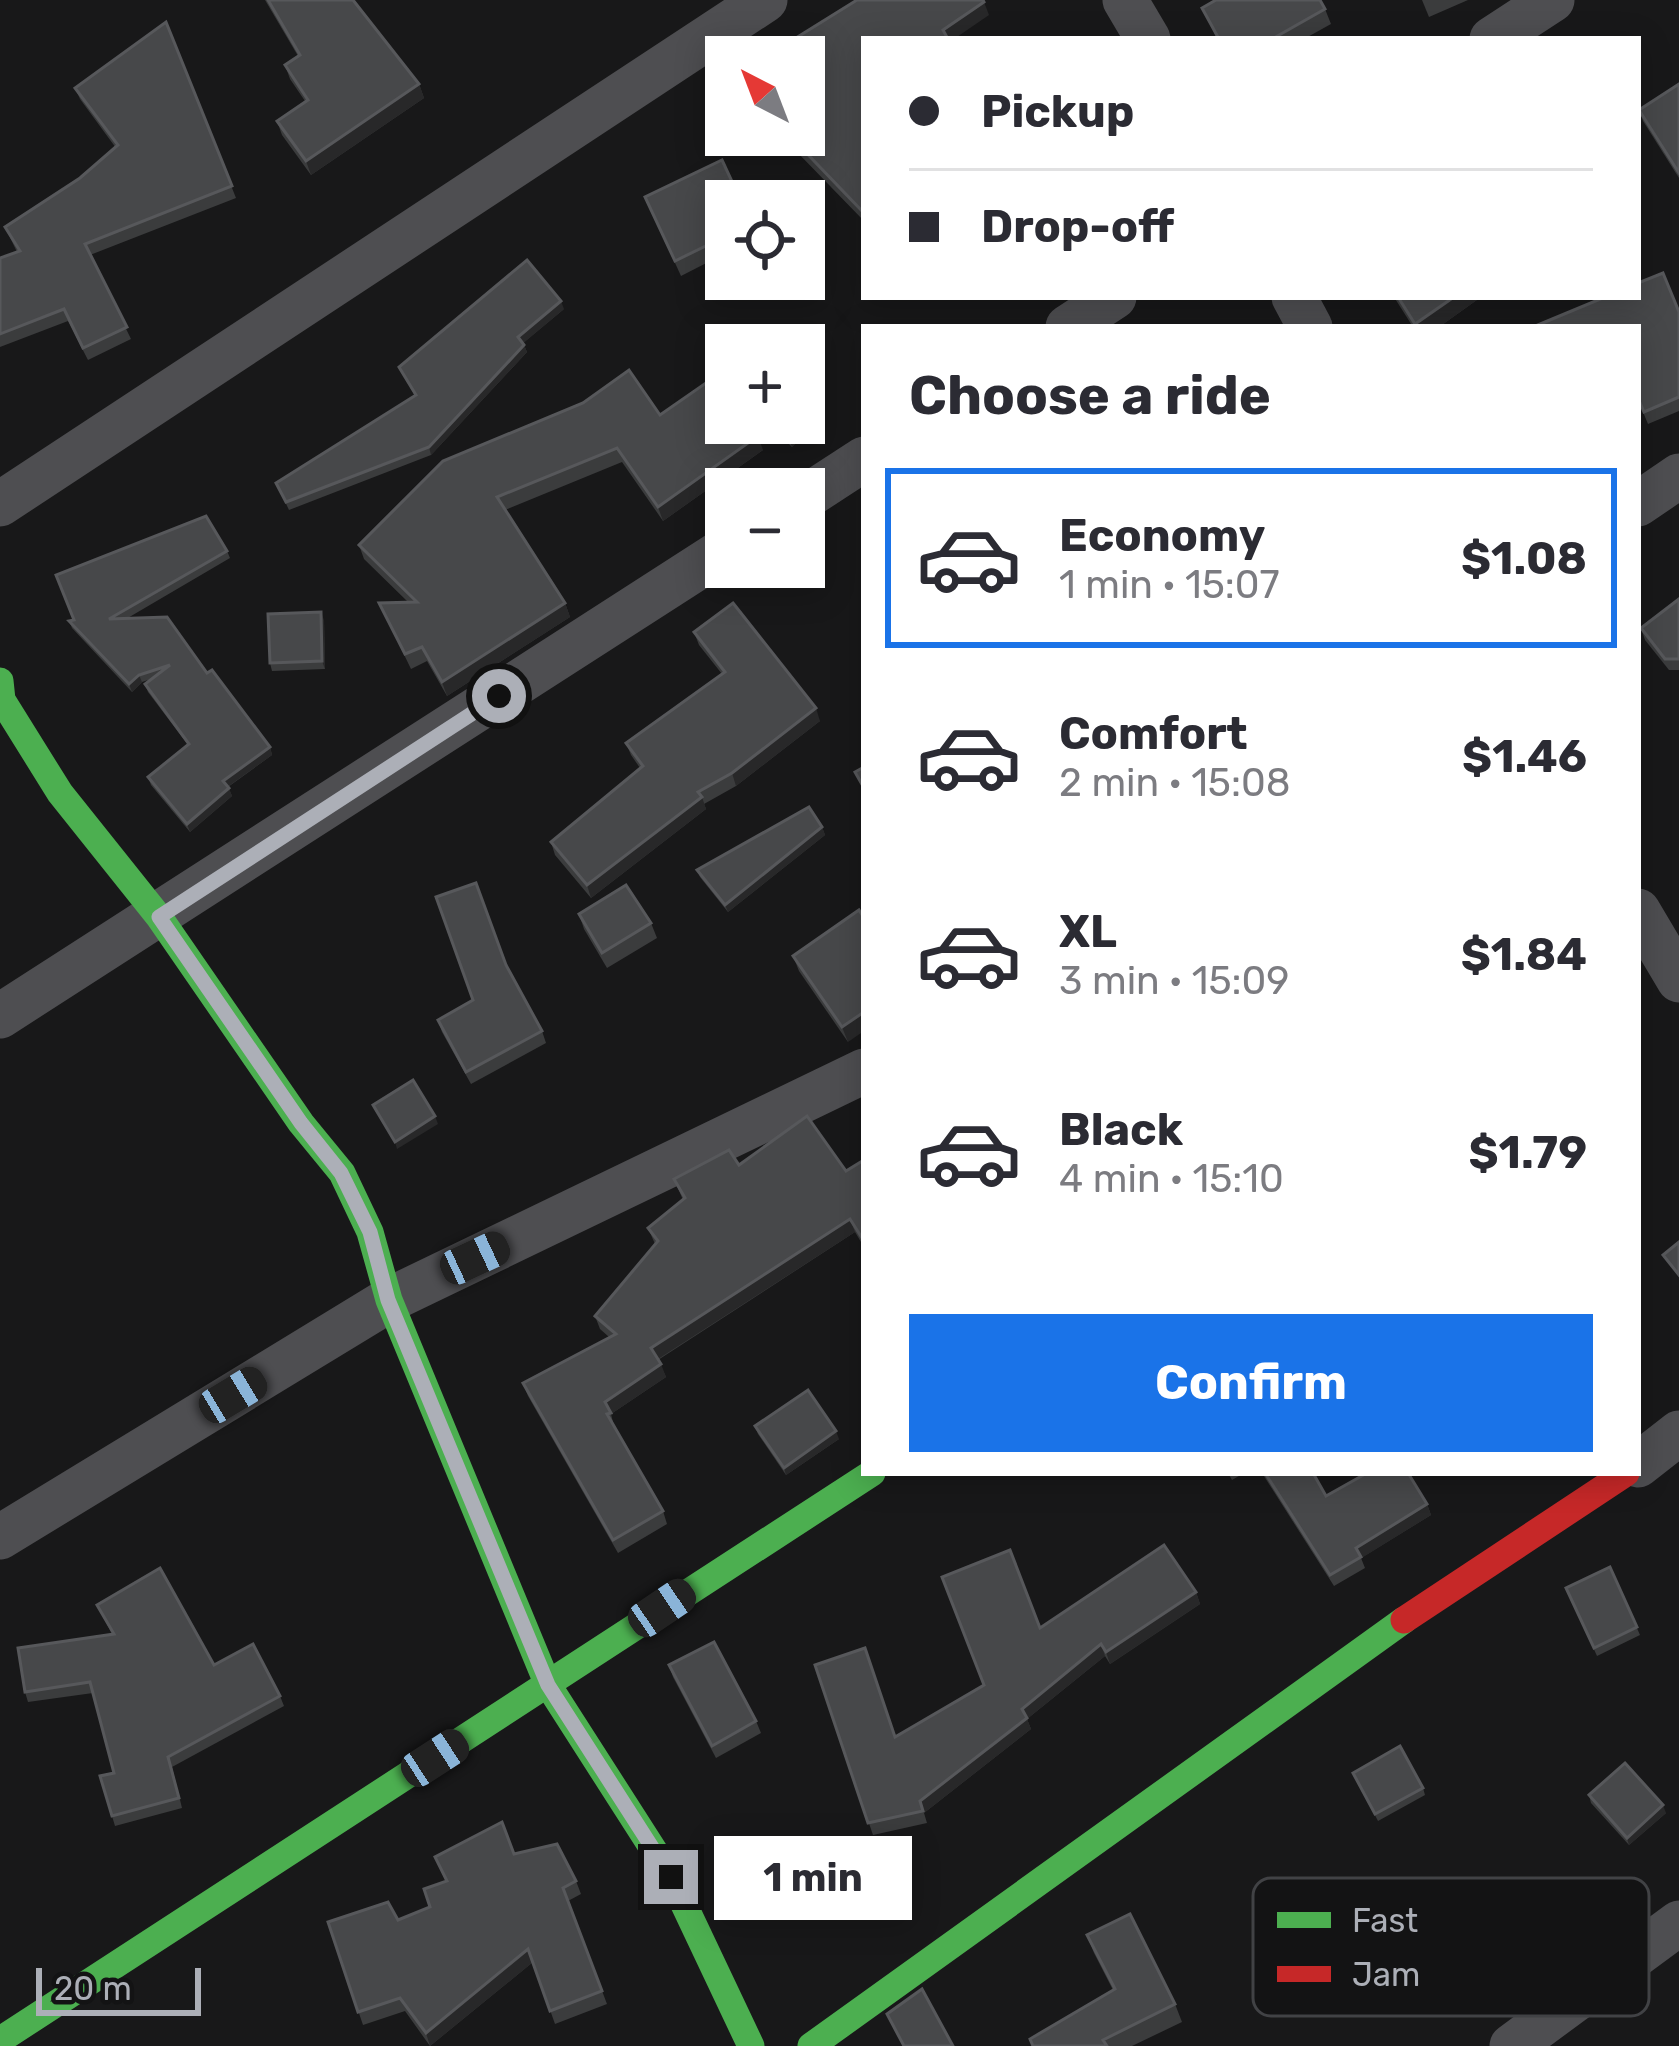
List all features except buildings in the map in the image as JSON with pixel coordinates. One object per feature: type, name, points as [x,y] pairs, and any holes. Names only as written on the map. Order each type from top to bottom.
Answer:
[{"type":"street","points":[[0,504],[766,0]]},
{"type":"street","points":[[1125,0],[1146,36]]},
{"type":"street","points":[[1497,36],[1552,0]]},
{"type":"street","points":[[1073,324],[1109,300]]},
{"type":"street","points":[[825,485],[861,462]]},
{"type":"street","points":[[1641,502],[1679,476]]},
{"type":"street","points":[[0,1016],[705,563]]},
{"type":"street","points":[[0,681],[2,700],[60,793],[159,917],[301,1123],[341,1173],[370,1232],[388,1300],[548,1685],[671,1877],[752,2046]]},
{"type":"street","points":[[1641,917],[1667,971]]},
{"type":"street","points":[[0,1537],[388,1300],[861,1072]]},
{"type":"street","points":[[1641,1463],[1679,1433]]},
{"type":"street","points":[[0,2040],[867,1476]]},
{"type":"street","points":[[811,2046],[1437,1596],[1621,1476]]},
{"type":"street","points":[[1649,1945],[1679,1923]]},
{"type":"street","points":[[1512,2046],[1553,2016]]},
{"type":"traffic: fast","points":[[0,681],[2,700],[60,793],[159,917],[301,1123],[342,1173],[370,1232],[389,1300],[548,1685],[671,1877],[751,2046]]},
{"type":"traffic: fast","points":[[0,2040],[867,1476]]},
{"type":"traffic: fast","points":[[811,2046],[1404,1620]]},
{"type":"traffic: jam","points":[[1404,1620],[1621,1476]]},
{"type":"route","points":[[499,696],[159,917],[301,1123],[341,1173],[370,1232],[388,1300],[548,1685],[671,1877]]}]
